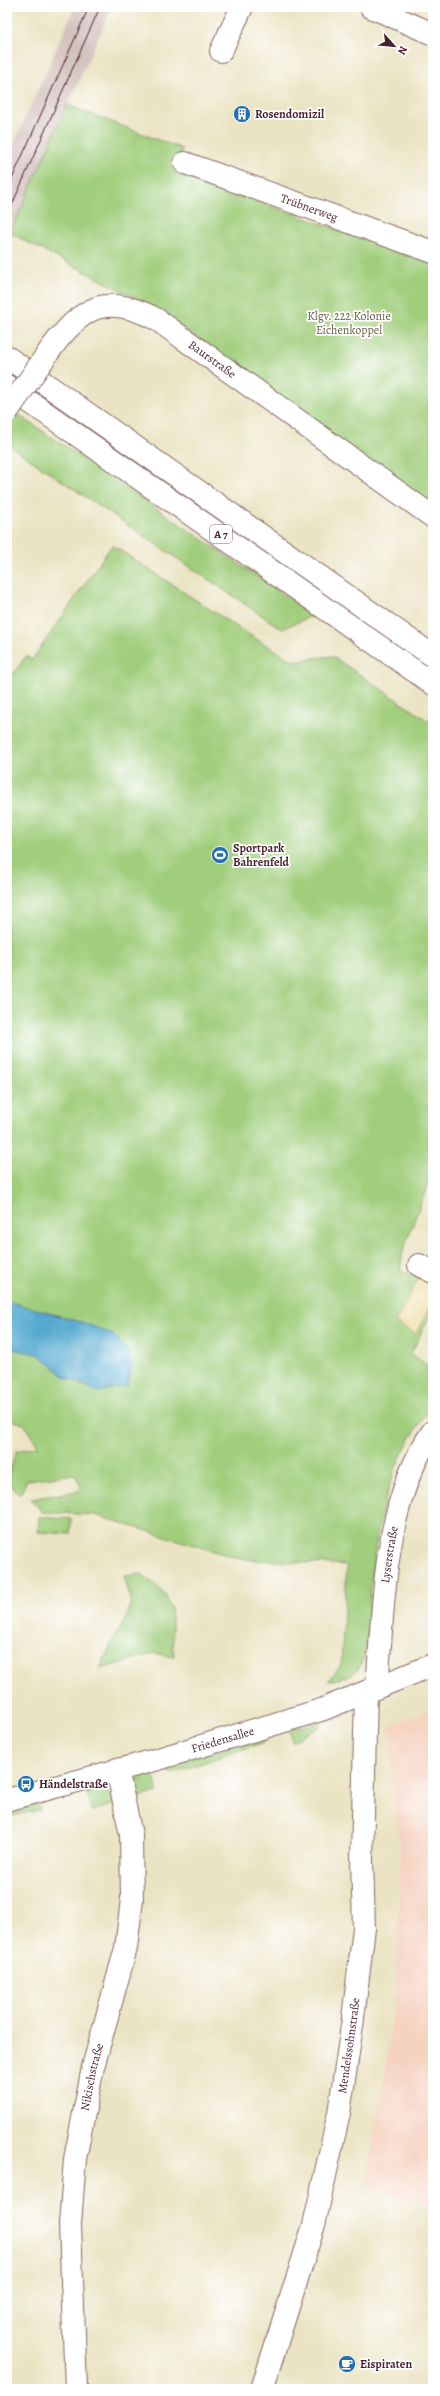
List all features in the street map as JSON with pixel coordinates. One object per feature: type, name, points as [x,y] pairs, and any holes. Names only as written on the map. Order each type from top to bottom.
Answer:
[{"type":"main road","points":[[221,51],[242,7]]},
{"type":"main road","points":[[371,7],[433,34]]},
{"type":"main road","name":"Trübnerweg","points":[[185,163],[433,252]]},
{"type":"main road","name":"Baurstraße","points":[[7,412],[50,350],[72,322],[86,312],[115,306],[140,311],[156,319],[433,517]]},
{"type":"main road","name":"A 7","points":[[7,356],[433,656]]},
{"type":"main road","name":"A 7","points":[[7,386],[433,684]]},
{"type":"main road","name":"Lyserstraße","points":[[371,1689],[391,1539],[397,1507],[415,1463],[433,1431]]},
{"type":"main road","name":"Friedensallee","points":[[7,1800],[117,1769],[155,1760],[321,1710],[433,1665]]},
{"type":"main road","name":"Mendelssohnstraße","points":[[262,2389],[314,2225],[339,2112],[352,2026],[364,1928],[362,1859],[371,1689]]},
{"type":"main road","name":"Nikischstraße","points":[[76,2389],[70,2224],[74,2166],[93,2067],[126,1948],[132,1899],[131,1834],[117,1769]]},
{"type":"shaded area","points":[[75,7],[112,7],[10,233],[7,231],[7,159]]},
{"type":"shaded area","points":[[433,1707],[433,2206],[365,2186],[383,2085],[396,1986],[400,1851],[388,1727]]},
{"type":"green space","name":"Klgv. 222 Kolonie Eichenkoppel","points":[[67,105],[182,149],[174,172],[433,263],[433,508],[153,307],[10,233]]},
{"type":"green space","points":[[7,407],[314,615],[282,629],[7,444]]},
{"type":"green space","name":"Sportpark Bahrenfeld","points":[[112,545],[243,631],[293,661],[332,656],[433,724],[433,1170],[403,1251],[400,1271],[419,1277],[433,1284],[433,1309],[411,1353],[433,1370],[433,1406],[417,1427],[404,1450],[386,1496],[376,1546],[366,1650],[360,1666],[354,1673],[346,1677],[328,1681],[341,1665],[347,1565],[240,1559],[95,1515],[42,1512],[31,1499],[82,1490],[75,1474],[27,1480],[20,1495],[7,1481],[16,1451],[38,1446],[24,1424],[7,1419],[7,683],[26,656],[32,660]]},
{"type":"green space","points":[[39,1517],[71,1519],[70,1534],[38,1532]]},
{"type":"green space","points":[[142,1574],[162,1590],[171,1607],[174,1657],[154,1653],[100,1669],[111,1644],[128,1614],[131,1600],[124,1576]]},
{"type":"green space","points":[[320,1722],[321,1726],[292,1742],[290,1729]]},
{"type":"green space","points":[[270,1733],[264,1742],[171,1774],[163,1766]]},
{"type":"green space","points":[[152,1769],[158,1792],[133,1799],[135,1783],[142,1774]]},
{"type":"green space","points":[[92,1787],[112,1795],[117,1804],[91,1811],[87,1789]]},
{"type":"green space","points":[[38,1804],[40,1810],[7,1817],[7,1811]]},
{"type":"sand","points":[[419,1277],[433,1284],[433,1299],[416,1334],[395,1323]]},
{"type":"water","points":[[7,1301],[85,1323],[112,1334],[125,1347],[132,1363],[128,1385],[98,1392],[65,1377],[39,1355],[7,1348]]},
{"type":"tram line","points":[[7,190],[89,7]]},
{"type":"tram line","points":[[7,216],[100,7]]},
{"type":"place","name":"Rosendomizil","points":[[242,114]]},
{"type":"place","name":"Sportpark Bahrenfeld","points":[[220,855]]},
{"type":"place","name":"Händelstraße","points":[[26,1784]]},
{"type":"place","name":"Eispiraten","points":[[347,2364]]}]
